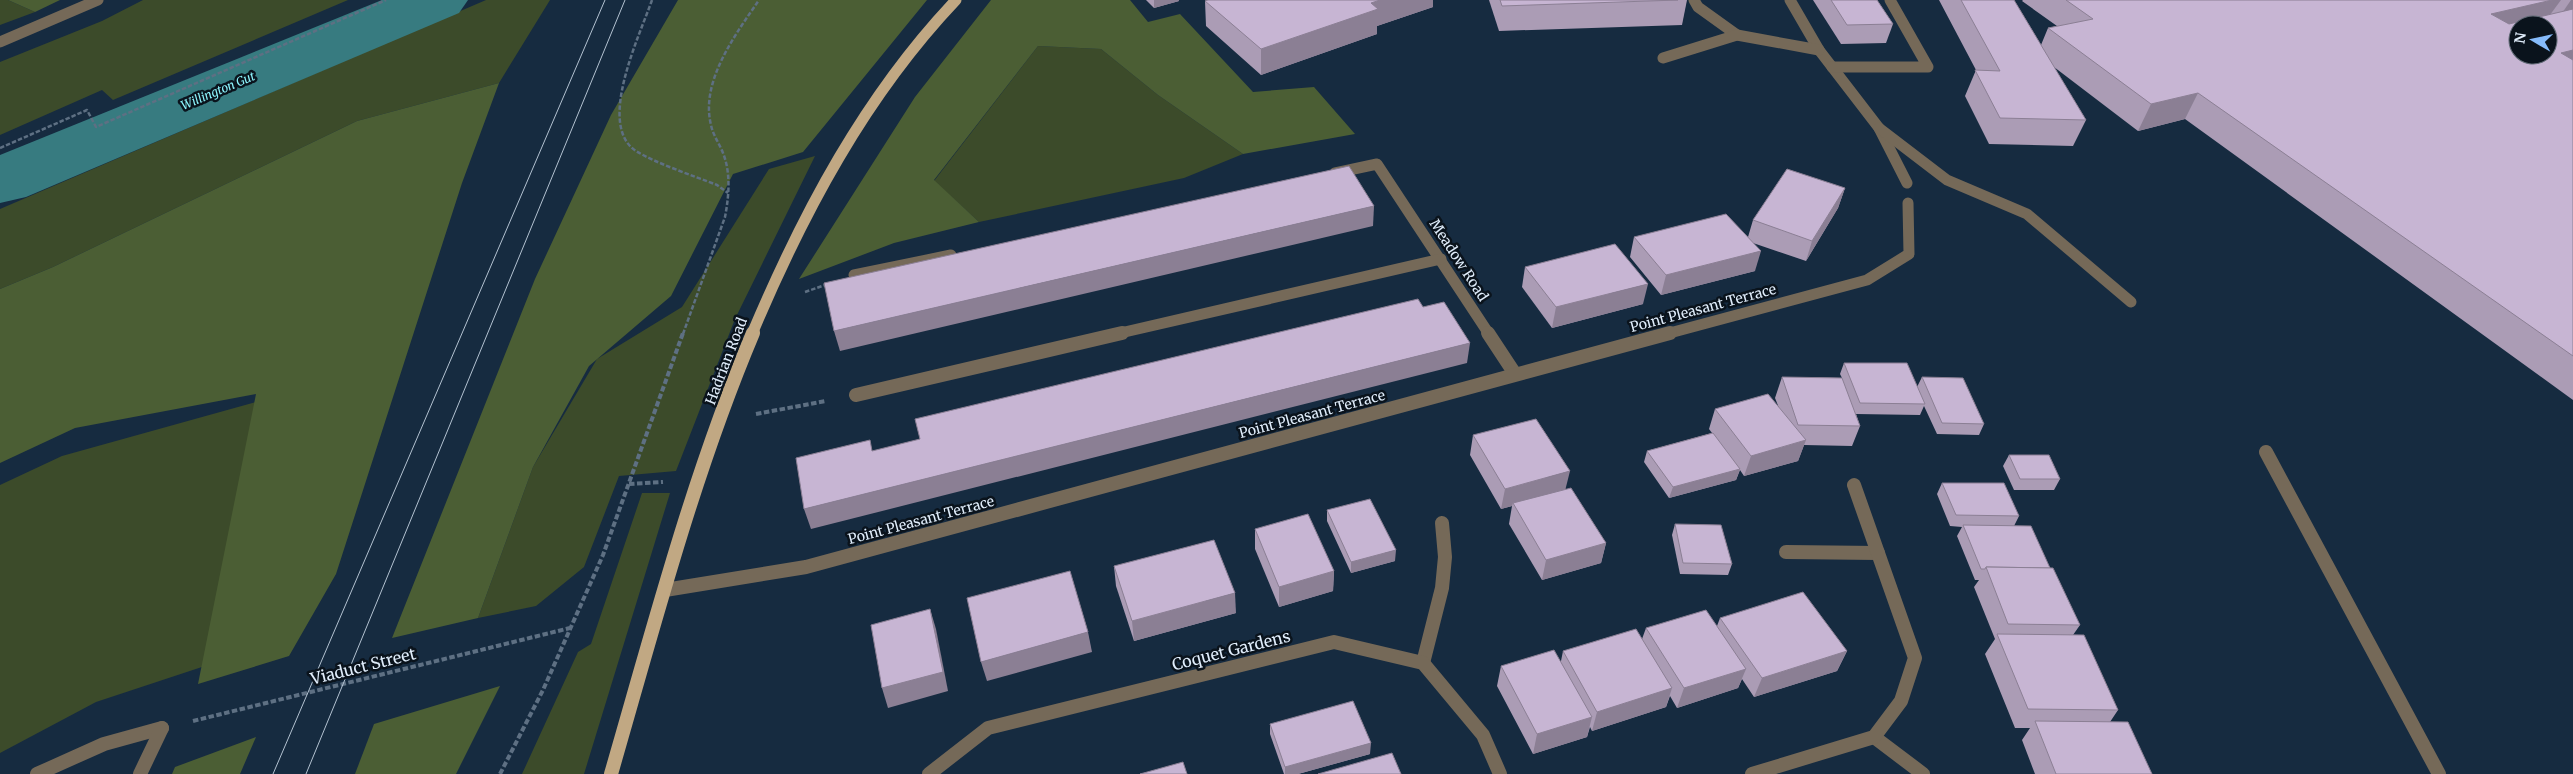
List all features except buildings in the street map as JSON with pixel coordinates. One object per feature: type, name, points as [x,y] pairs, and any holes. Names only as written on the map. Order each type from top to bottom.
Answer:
[{"type":"main road","name":"Hadrian Road","points":[[611,774],[665,590],[720,421],[764,306],[800,225],[831,169],[873,104],[906,59],[956,0]]},
{"type":"street","points":[[0,42],[98,0]]},
{"type":"street","points":[[1694,0],[1698,7],[1737,35],[1766,42],[1819,50]]},
{"type":"street","points":[[1790,0],[1819,50],[1879,128],[1907,182]]},
{"type":"street","points":[[1832,67],[1928,67],[1890,0]]},
{"type":"street","points":[[1663,58],[1737,35]]},
{"type":"street","points":[[1879,128],[1947,180],[2027,214],[2132,302]]},
{"type":"street","name":"Meadow Road","points":[[1319,176],[1377,164],[1515,374]]},
{"type":"street","name":"Point Pleasant Terrace","points":[[665,590],[806,568],[1867,280],[1909,254],[1908,203]]},
{"type":"street","points":[[854,275],[961,252]]},
{"type":"street","points":[[856,395],[1441,259]]},
{"type":"street","points":[[2266,452],[2439,774]]},
{"type":"street","points":[[1752,774],[1874,737],[1901,700],[1915,658],[1854,485]]},
{"type":"street","points":[[1442,523],[1445,557],[1442,588],[1423,663],[1483,735],[1500,774]]},
{"type":"street","points":[[1786,552],[1878,553]]},
{"type":"street","name":"Coquet Gardens","points":[[929,774],[988,728],[1334,642],[1423,663]]},
{"type":"street","points":[[37,774],[104,744],[162,728]]},
{"type":"street","points":[[140,774],[162,728]]},
{"type":"street","points":[[1874,737],[1922,774]]},
{"type":"path","points":[[0,148],[87,110],[96,127],[386,0]]},
{"type":"path","points":[[652,0],[624,87],[619,113],[619,129],[625,143],[636,151],[717,185],[728,193]]},
{"type":"path","points":[[500,774],[543,690],[603,555],[725,217],[728,193],[726,161],[710,123],[710,107],[714,84],[724,56],[759,0]]},
{"type":"path","points":[[764,306],[854,275]]},
{"type":"path","points":[[720,421],[856,395]]},
{"type":"path","name":"Viaduct Street","points":[[162,728],[571,628]]},
{"type":"green space","points":[[0,0],[8,0],[35,12],[0,25]]},
{"type":"green space","points":[[8,0],[60,0],[35,12]]},
{"type":"green space","points":[[143,0],[348,0],[113,100],[102,90],[0,135],[0,62],[102,21]]},
{"type":"green space","points":[[486,0],[550,0],[499,83],[357,121],[53,267],[0,289],[0,209]]},
{"type":"green space","points":[[678,0],[927,0],[803,152],[733,174],[671,296],[589,366],[533,467],[478,618],[392,638],[535,279],[611,115]]},
{"type":"green space","points":[[991,0],[1130,0],[1148,22],[1180,14],[1253,92],[1314,87],[1355,134],[1243,154],[1158,95],[1101,49],[1038,46],[934,180],[979,222],[894,243],[799,279],[915,97]]},
{"type":"green space","points":[[1038,46],[1101,49],[1158,95],[1243,154],[1184,178],[979,222],[934,181]]},
{"type":"green space","points":[[499,83],[462,183],[336,574],[289,656],[198,684],[256,394],[75,428],[0,463],[0,289],[53,267],[357,121]]},
{"type":"green space","points":[[815,156],[735,319],[676,471],[619,476],[584,567],[536,606],[478,618],[533,467],[597,359],[682,307],[769,169]]},
{"type":"green space","points":[[285,394],[214,663],[96,702],[0,753],[0,485],[62,456]]},
{"type":"green space","points":[[642,493],[670,493],[584,774],[522,774],[578,652],[591,644]]},
{"type":"green space","points":[[500,686],[456,774],[355,774],[374,724]]},
{"type":"green space","points":[[256,737],[240,774],[172,774],[175,767]]},
{"type":"waterway","name":"Willington Gut","points":[[0,181],[437,0]]},
{"type":"tram line","points":[[273,774],[605,0]]},
{"type":"tram line","points":[[306,774],[625,0]]}]
